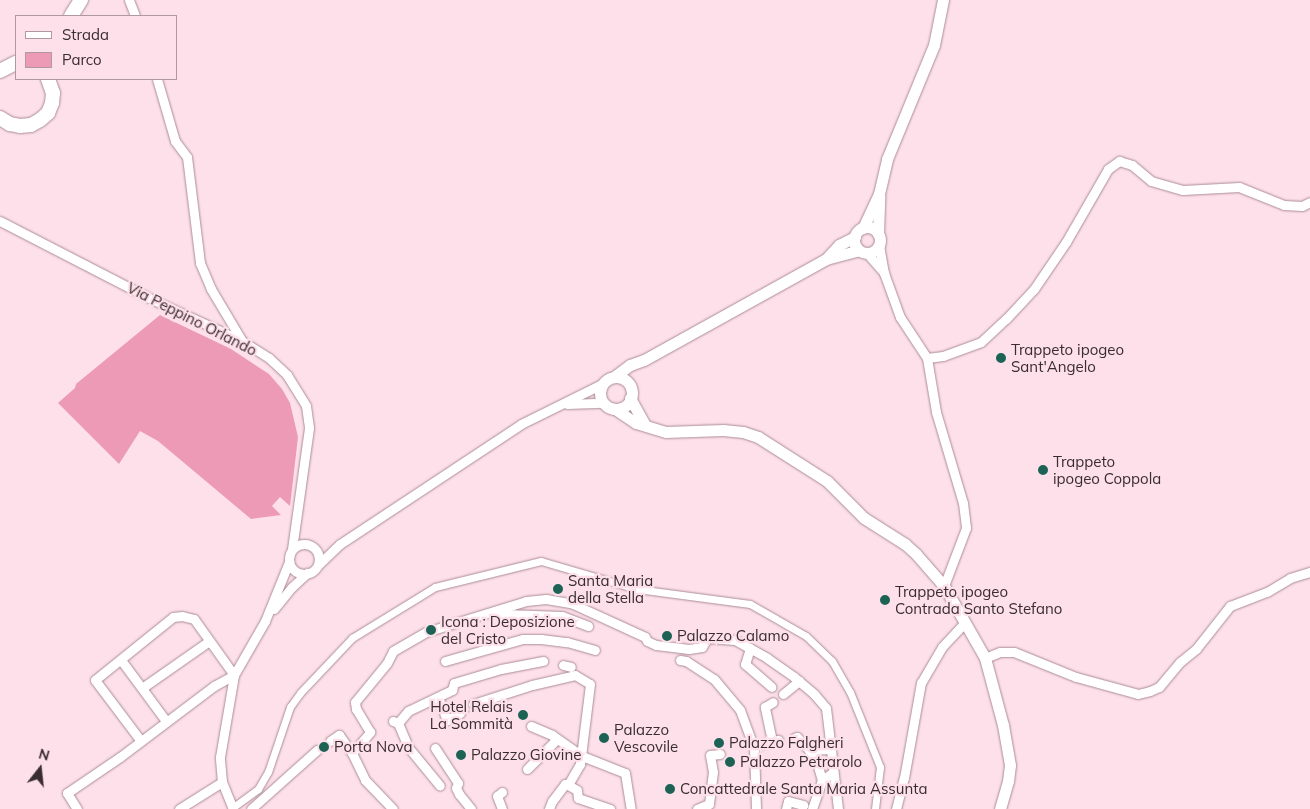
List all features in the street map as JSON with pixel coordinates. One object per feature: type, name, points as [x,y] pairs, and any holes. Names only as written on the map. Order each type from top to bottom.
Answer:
[{"type":"main road","points":[[71,15],[81,0]]},
{"type":"main road","points":[[0,71],[15,64]]},
{"type":"main road","points":[[0,119],[20,126],[31,125],[40,120],[48,113],[52,103],[53,93],[48,80]]},
{"type":"street","points":[[129,0],[135,15]]},
{"type":"street","points":[[943,0],[934,44],[887,159],[879,194],[878,240],[884,273],[900,317],[927,358],[936,412],[963,503],[966,528],[944,586]]},
{"type":"street","points":[[157,80],[175,141],[187,157],[200,263],[211,290],[242,341]]},
{"type":"street","points":[[927,358],[942,356],[981,342],[1006,319],[1034,289],[1066,242],[1108,169],[1119,161],[1132,165],[1151,181],[1183,190],[1239,187],[1284,205],[1302,206],[1310,202]]},
{"type":"street","points":[[879,194],[859,232],[855,244],[884,273]]},
{"type":"street","name":"Via Peppino Orlando","points":[[0,221],[149,298],[242,341],[269,358],[286,375],[306,406],[309,428],[292,549]]},
{"type":"street","points":[[826,259],[839,245],[859,232],[871,228],[878,240]]},
{"type":"street","points":[[875,809],[880,767],[852,696],[832,661],[806,636],[750,604],[637,589],[541,561],[435,587],[352,638],[300,693],[290,707],[263,780],[258,788],[232,808],[222,782],[220,757],[234,675],[265,622],[292,586],[340,544],[521,424],[602,384],[606,379],[614,377],[630,365],[644,360],[826,259],[862,251],[873,251],[878,240]]},
{"type":"street","points":[[644,360],[632,376],[629,385],[630,398],[636,412],[645,425]]},
{"type":"street","points":[[614,377],[625,379],[629,385]]},
{"type":"street","points":[[602,384],[600,395],[603,402]]},
{"type":"street","points":[[615,408],[626,405],[630,398]]},
{"type":"street","points":[[557,406],[603,402],[636,423],[666,432],[723,430],[743,432],[758,437],[827,481],[864,518],[905,544],[944,586],[985,658],[1003,724],[1010,764],[1008,781],[1000,809]]},
{"type":"street","points":[[295,533],[302,544],[314,548],[340,544]]},
{"type":"street","points":[[265,622],[289,562],[292,549],[302,544]]},
{"type":"street","points":[[314,548],[318,555],[318,565]]},
{"type":"street","points":[[289,562],[294,570],[307,573]]},
{"type":"street","points":[[985,658],[1000,652],[1014,652],[1076,677],[1138,694],[1150,691],[1159,687],[1180,662],[1196,649],[1230,606],[1267,592],[1290,578],[1310,572]]},
{"type":"street","points":[[352,753],[370,732],[356,710],[355,702],[386,663],[393,651],[426,632],[533,600],[546,599],[573,604],[646,637],[647,641],[690,649],[702,647],[707,638],[735,640],[798,681],[814,694],[826,708],[832,773],[838,809]]},
{"type":"street","points":[[499,610],[504,614],[562,616],[588,626]]},
{"type":"street","points":[[141,741],[95,680],[121,660],[127,652],[173,617],[182,616],[194,619],[234,675]]},
{"type":"street","points":[[896,809],[904,778],[921,683],[942,647],[965,622]]},
{"type":"street","points":[[445,661],[523,640],[541,639],[567,642],[595,650]]},
{"type":"street","points":[[142,688],[209,640]]},
{"type":"street","points":[[750,648],[745,664],[771,687]]},
{"type":"street","points":[[121,660],[166,721]]},
{"type":"street","points":[[680,660],[686,660],[714,679],[732,699],[754,746],[756,809]]},
{"type":"street","points":[[440,786],[408,747],[396,722],[408,711],[452,690],[454,683],[543,661]]},
{"type":"street","points":[[77,809],[67,793],[141,741],[214,686],[234,675]]},
{"type":"street","points":[[473,704],[532,685],[575,675],[590,684],[582,756],[568,785]]},
{"type":"street","points":[[783,694],[798,681]]},
{"type":"street","points":[[438,698],[447,720],[460,714]]},
{"type":"street","points":[[754,746],[775,740],[766,707],[773,702]]},
{"type":"street","points":[[531,726],[557,739],[596,763],[625,773],[630,807]]},
{"type":"street","points":[[330,741],[339,735],[352,753],[365,780],[393,809]]},
{"type":"street","points":[[794,738],[797,737],[817,763],[822,780],[812,809]]},
{"type":"street","points":[[527,768],[557,739]]},
{"type":"street","points":[[435,748],[458,783],[456,788],[471,809]]},
{"type":"street","points":[[808,750],[830,749]]},
{"type":"street","points":[[251,809],[317,750]]},
{"type":"street","points":[[700,808],[709,804],[713,772],[710,755],[720,754]]},
{"type":"street","points":[[822,780],[832,773]]},
{"type":"street","points":[[179,809],[222,782]]},
{"type":"street","points":[[550,809],[552,801],[565,784],[577,790],[578,798],[610,809]]},
{"type":"street","points":[[502,792],[497,796],[502,809]]},
{"type":"street","points":[[786,809],[788,801],[803,805]]},
{"type":"green space","points":[[160,315],[231,349],[269,374],[282,389],[290,403],[298,437],[290,506],[280,497],[272,506],[281,515],[251,519],[158,441],[140,431],[119,464],[58,403],[75,388],[76,384]]},
{"type":"tunnel","points":[[460,713],[473,704]]},
{"type":"tunnel","points":[[317,750],[330,741]]},
{"type":"place","name":"Trappeto ipogeo Sant'Angelo","points":[[1001,358]]},
{"type":"place","name":"Trappeto ipogeo Coppola","points":[[1043,470]]},
{"type":"place","name":"Santa Maria della Stella","points":[[558,589]]},
{"type":"place","name":"Trappeto ipogeo Contrada Santo Stefano","points":[[885,600]]},
{"type":"place","name":"Icona : Deposizione del Cristo","points":[[431,630]]},
{"type":"place","name":"Palazzo Calamo","points":[[667,636]]},
{"type":"place","name":"Hotel Relais La Sommità","points":[[523,715]]},
{"type":"place","name":"Palazzo Vescovile","points":[[604,738]]},
{"type":"place","name":"Palazzo Falgheri","points":[[719,743]]},
{"type":"place","name":"Porta Nova","points":[[324,747]]},
{"type":"place","name":"Palazzo Giovine","points":[[461,755]]},
{"type":"place","name":"Palazzo Petrarolo","points":[[730,762]]},
{"type":"place","name":"Concattedrale Santa Maria Assunta","points":[[670,789]]}]
